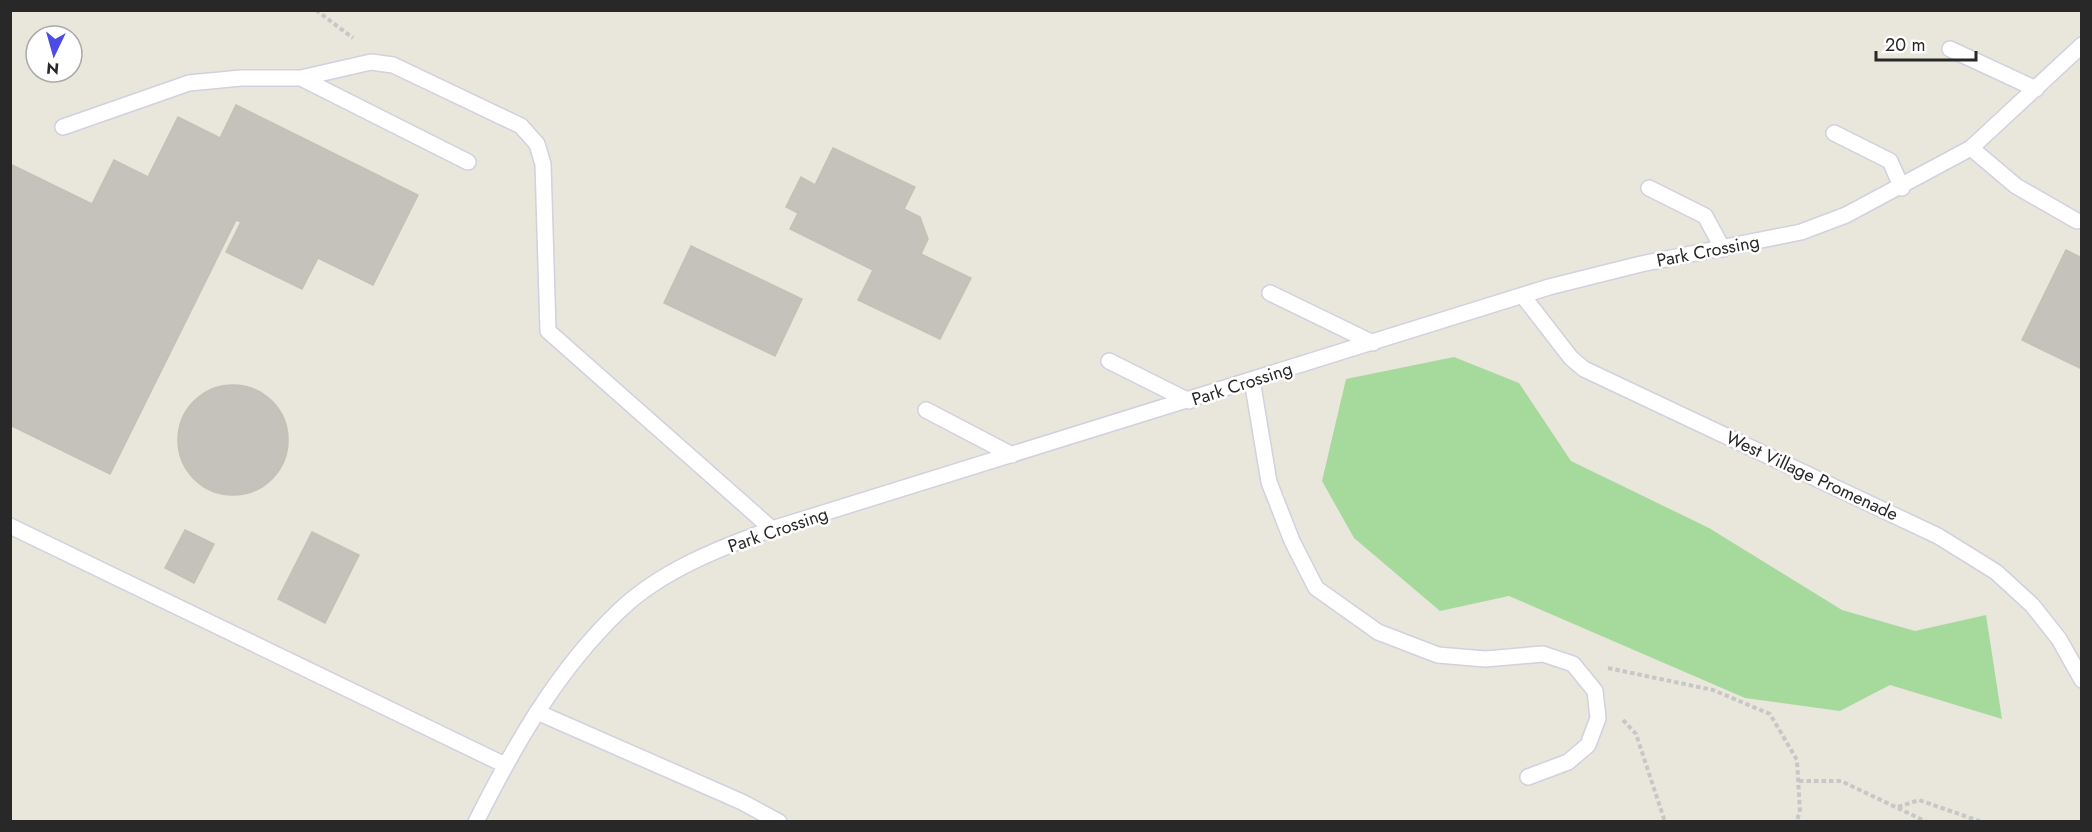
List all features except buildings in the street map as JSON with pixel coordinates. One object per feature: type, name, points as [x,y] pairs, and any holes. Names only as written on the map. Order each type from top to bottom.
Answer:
[{"type":"lane","name":"Park Crossing","points":[[476,822],[505,765],[537,712],[576,658],[620,609],[658,582],[704,556],[772,529],[1523,296],[1641,264],[1801,232],[1846,215],[1902,188],[1971,148],[2082,45]]},
{"type":"lane","points":[[1950,49],[2036,89]]},
{"type":"lane","points":[[63,127],[189,83],[241,78],[301,78],[371,62],[393,65],[521,126],[537,144],[543,164],[548,331],[772,529]]},
{"type":"lane","points":[[301,78],[468,162]]},
{"type":"lane","points":[[1834,133],[1890,161],[1902,188]]},
{"type":"lane","points":[[1971,148],[2016,186],[2077,221]]},
{"type":"lane","points":[[1649,188],[1705,216],[1723,249]]},
{"type":"lane","points":[[1270,293],[1373,343]]},
{"type":"lane","name":"West Village Promenade","points":[[1523,296],[1571,358],[1584,369],[1938,536],[1996,572],[2032,605],[2059,639],[2082,680]]},
{"type":"lane","points":[[1109,361],[1189,401]]},
{"type":"lane","points":[[1252,380],[1269,482],[1292,541],[1316,588],[1378,632],[1438,655],[1485,659],[1543,654],[1573,664],[1595,691],[1598,718],[1588,745],[1568,762],[1528,777]]},
{"type":"lane","points":[[926,410],[1012,454]]},
{"type":"lane","points":[[10,526],[505,765]]},
{"type":"lane","points":[[537,712],[742,802],[779,822]]},
{"type":"path","points":[[316,10],[353,38]]},
{"type":"path","points":[[1607,668],[1713,690],[1770,714],[1797,760],[1800,812],[1796,822]]},
{"type":"path","points":[[1621,717],[1636,734],[1665,822]]},
{"type":"path","points":[[1799,782],[1841,781],[1927,822]]},
{"type":"path","points":[[1897,807],[1919,800],[1982,822]]},
{"type":"green space","points":[[1454,357],[1519,383],[1571,461],[1709,528],[1842,610],[1915,631],[1986,615],[2002,719],[1890,685],[1840,711],[1745,698],[1509,596],[1440,611],[1354,538],[1322,481],[1346,379]]}]
